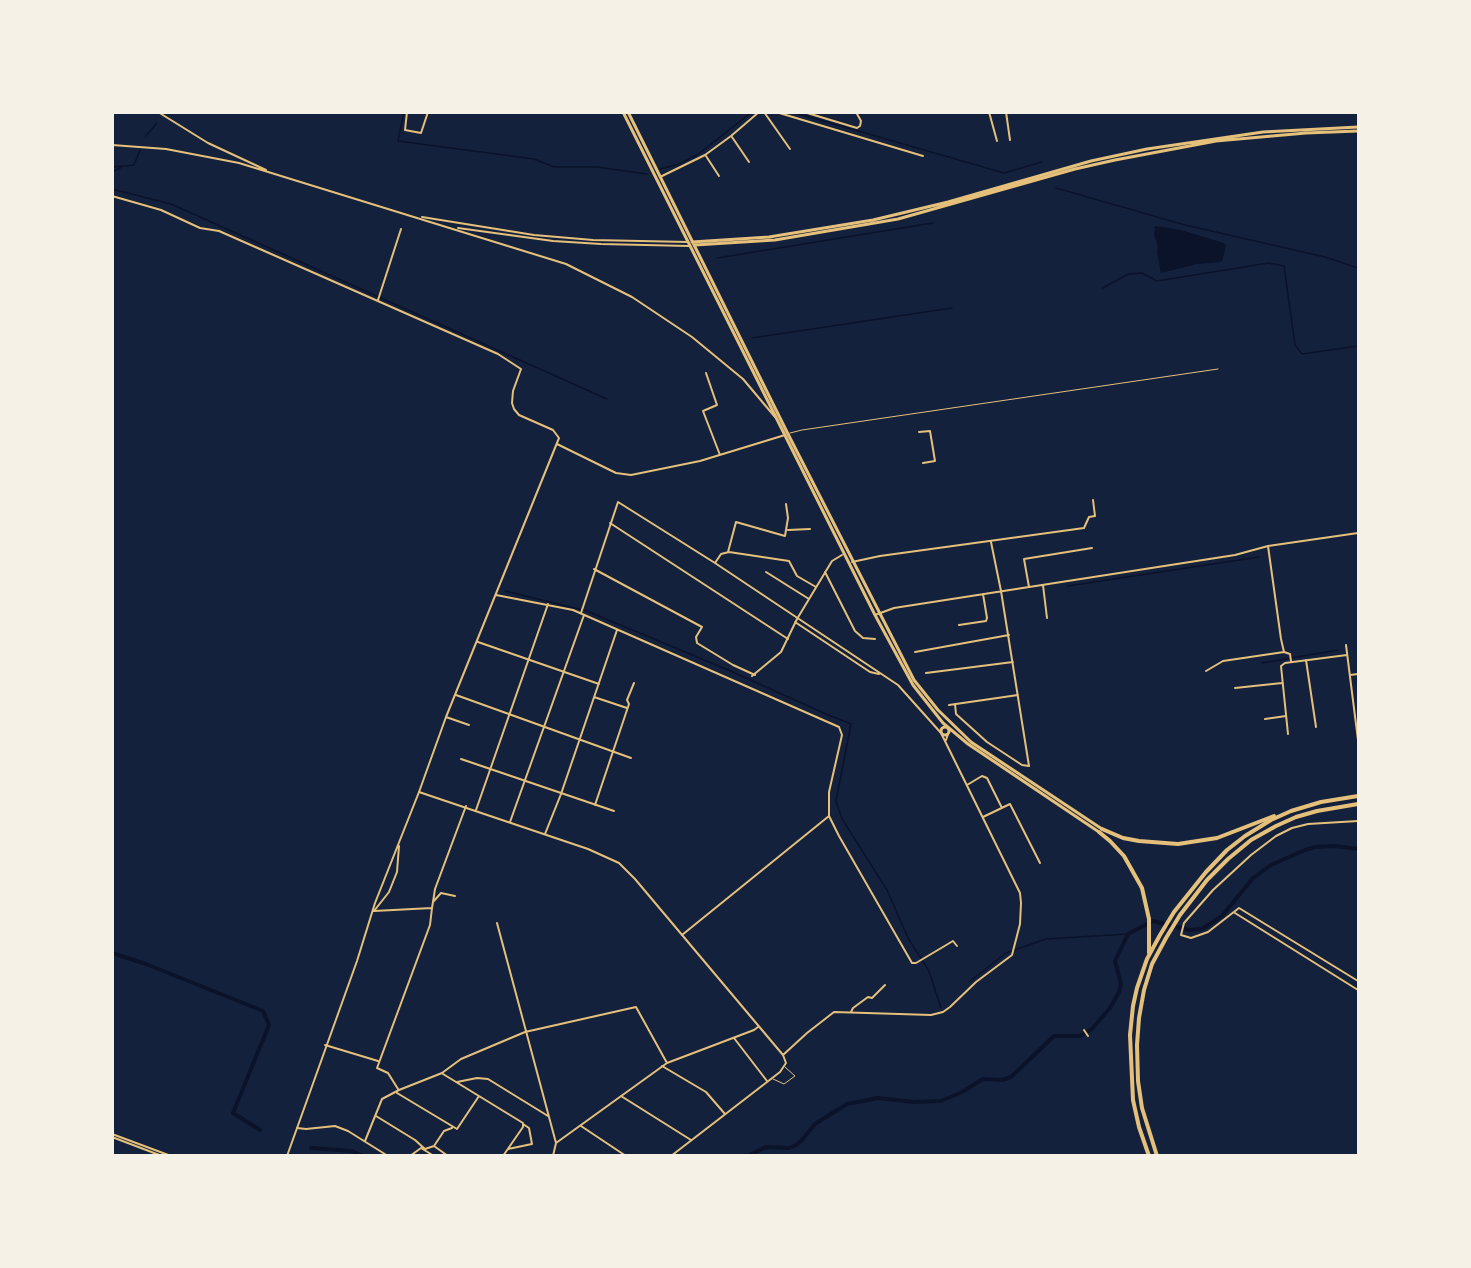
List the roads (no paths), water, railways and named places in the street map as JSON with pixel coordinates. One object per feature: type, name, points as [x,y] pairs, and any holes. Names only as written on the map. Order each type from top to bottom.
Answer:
[{"type":"highway","points":[[1101,831],[1149,843],[1188,843],[1217,837],[1328,800],[1359,796]]},
{"type":"highway","points":[[1156,1155],[1142,1108],[1137,1045],[1144,990],[1160,947],[1174,923],[1217,869],[1257,836],[1296,817],[1359,804]]},
{"type":"highway","points":[[1149,1155],[1133,1100],[1130,1035],[1135,997],[1149,954],[1168,921],[1206,872],[1227,850],[1258,828],[1291,811]]},
{"type":"highway","points":[[1101,831],[1133,870],[1143,891],[1150,926],[1149,954]]},
{"type":"main road","points":[[623,112],[909,678],[922,698],[955,731],[1101,831]]},
{"type":"main road","points":[[628,112],[769,404],[786,434]]},
{"type":"main road","points":[[691,244],[782,236],[873,220],[936,205],[1091,161],[1168,146],[1263,132],[1359,129]]},
{"type":"main road","points":[[941,734],[944,735],[947,729],[945,721]]},
{"type":"main road","points":[[947,729],[955,731]]},
{"type":"main road","points":[[947,729],[955,731]]},
{"type":"main road","points":[[941,734],[947,729]]},
{"type":"street","points":[[158,112],[216,147],[277,175]]},
{"type":"street","points":[[407,112],[405,130],[421,133],[428,112]]},
{"type":"street","points":[[660,177],[705,155],[759,112]]},
{"type":"street","points":[[764,112],[790,149]]},
{"type":"street","points":[[776,112],[923,156]]},
{"type":"street","points":[[804,112],[857,128],[861,121],[856,112]]},
{"type":"street","points":[[990,112],[998,141]]},
{"type":"street","points":[[1006,112],[1010,140]]},
{"type":"street","points":[[731,136],[749,162]]},
{"type":"street","points":[[112,146],[185,152],[239,163],[566,264],[632,297],[676,326],[736,372],[757,393],[780,424]]},
{"type":"street","points":[[705,155],[719,176]]},
{"type":"street","points":[[112,196],[161,210],[200,228],[219,231],[498,354],[521,369],[513,391],[514,409],[519,415],[553,430],[559,438],[446,717],[325,1045],[287,1155]]},
{"type":"street","points":[[412,216],[581,239],[691,244]]},
{"type":"street","points":[[450,227],[574,242],[629,245],[691,244]]},
{"type":"street","points":[[378,301],[401,229]]},
{"type":"street","points":[[706,373],[717,405],[703,411],[720,455]]},
{"type":"street","points":[[919,432],[930,431],[935,461],[923,463]]},
{"type":"street","points":[[557,444],[616,473],[624,474],[668,468],[720,455],[786,434]]},
{"type":"street","points":[[851,562],[1084,528],[1089,517],[1095,516],[1093,500]]},
{"type":"street","points":[[510,822],[564,672],[594,569],[618,502],[715,563],[870,672],[882,675],[898,685],[941,734],[1021,896],[1020,924],[1013,952],[1010,957],[976,982],[941,1013],[931,1015],[851,1012],[831,1014],[783,1055]]},
{"type":"street","points":[[728,552],[736,522],[783,536],[788,530],[786,504]]},
{"type":"street","points":[[610,523],[788,639]]},
{"type":"street","points":[[788,530],[810,530]]},
{"type":"street","points":[[877,614],[894,608],[1235,555],[1268,546],[1359,533]]},
{"type":"street","points":[[955,704],[956,714],[987,742],[1022,765],[1029,766],[1002,591],[992,542]]},
{"type":"street","points":[[1268,546],[1284,652]]},
{"type":"street","points":[[1029,587],[1024,560],[1092,548]]},
{"type":"street","points":[[715,563],[721,554],[728,552],[789,561],[797,576],[816,588]]},
{"type":"street","points":[[594,569],[702,627],[696,637],[697,642],[753,675],[778,655],[796,620],[832,561],[842,555]]},
{"type":"street","points":[[766,572],[809,599]]},
{"type":"street","points":[[825,572],[855,631],[863,638],[875,639]]},
{"type":"street","points":[[1042,585],[1047,618]]},
{"type":"street","points":[[959,626],[986,621],[982,594]]},
{"type":"street","points":[[496,595],[548,604],[582,614],[841,729],[842,735],[829,792],[829,816],[912,963],[952,941],[957,946]]},
{"type":"street","points":[[476,810],[548,604]]},
{"type":"street","points":[[545,834],[561,794],[616,630]]},
{"type":"street","points":[[915,651],[1009,635]]},
{"type":"street","points":[[478,642],[599,684]]},
{"type":"street","points":[[1346,645],[1359,740]]},
{"type":"street","points":[[1206,671],[1223,661],[1284,652],[1290,654],[1291,662]]},
{"type":"street","points":[[1288,734],[1280,667],[1291,662],[1347,655]]},
{"type":"street","points":[[1306,660],[1316,728]]},
{"type":"street","points":[[926,673],[1013,662]]},
{"type":"street","points":[[1350,675],[1359,674]]},
{"type":"street","points":[[595,805],[634,683]]},
{"type":"street","points":[[1235,688],[1282,683]]},
{"type":"street","points":[[456,694],[631,758]]},
{"type":"street","points":[[949,705],[1018,695]]},
{"type":"street","points":[[594,697],[627,708]]},
{"type":"street","points":[[1354,708],[1359,707]]},
{"type":"street","points":[[1265,719],[1286,716]]},
{"type":"street","points":[[446,717],[470,725]]},
{"type":"street","points":[[935,727],[947,729],[946,743]]},
{"type":"street","points":[[461,759],[614,812]]},
{"type":"street","points":[[967,785],[982,776],[987,778],[1002,808]]},
{"type":"street","points":[[419,792],[588,849],[619,863],[783,1055],[785,1067],[670,1155]]},
{"type":"street","points":[[983,818],[1010,804],[1040,862]]},
{"type":"street","points":[[466,806],[435,889],[430,925],[377,1068],[388,1073],[397,1091],[457,1130],[479,1096]]},
{"type":"street","points":[[682,936],[829,816]]},
{"type":"street","points":[[1359,820],[1308,824],[1292,828],[1276,836],[1251,855],[1213,890],[1184,923],[1181,933],[1186,938],[1201,935],[1214,929],[1239,908],[1359,981]]},
{"type":"street","points":[[374,911],[389,892],[397,872],[399,843]]},
{"type":"street","points":[[433,902],[441,893],[455,896]]},
{"type":"street","points":[[374,911],[432,908]]},
{"type":"street","points":[[1235,913],[1359,990]]},
{"type":"street","points":[[497,923],[555,1143],[553,1155]]},
{"type":"street","points":[[851,1012],[868,997],[872,998],[885,985]]},
{"type":"street","points":[[364,1141],[382,1099],[442,1073],[461,1059],[525,1032],[636,1007],[667,1063]]},
{"type":"street","points":[[555,1143],[667,1063],[758,1027]]},
{"type":"street","points":[[1084,1030],[1088,1036]]},
{"type":"street","points":[[733,1038],[767,1081]]},
{"type":"street","points":[[325,1045],[378,1061]]},
{"type":"street","points":[[662,1066],[706,1092],[725,1114]]},
{"type":"street","points":[[442,1073],[529,1128],[532,1144],[507,1149]]},
{"type":"street","points":[[457,1082],[477,1078],[488,1079],[548,1116]]},
{"type":"street","points":[[621,1096],[691,1140]]},
{"type":"street","points":[[376,1116],[416,1140],[434,1155]]},
{"type":"street","points":[[503,1155],[523,1127],[522,1123]]},
{"type":"street","points":[[297,1128],[335,1126],[388,1155]]},
{"type":"street","points":[[579,1126],[626,1155]]},
{"type":"street","points":[[410,1155],[417,1149],[434,1146],[444,1131],[453,1128]]},
{"type":"street","points":[[112,1135],[162,1155]]},
{"type":"street","points":[[112,1135],[171,1155]]},
{"type":"street","points":[[434,1146],[448,1155]]},
{"type":"lane","points":[[786,434],[1218,369]]},
{"type":"lane","points":[[771,1079],[784,1084],[795,1076],[785,1067]]},
{"type":"water","points":[[1155,226],[1181,230],[1224,243],[1226,246],[1222,262],[1197,264],[1161,273],[1154,235]]},
{"type":"waterway","points":[[404,112],[398,141],[534,159],[554,167],[597,167],[647,174]]},
{"type":"waterway","points":[[660,169],[679,164],[697,155],[752,112]]},
{"type":"waterway","points":[[792,112],[1004,173],[1042,162]]},
{"type":"waterway","points":[[146,136],[157,123]]},
{"type":"waterway","points":[[112,167],[134,165],[140,150]]},
{"type":"waterway","points":[[112,172],[122,167]]},
{"type":"waterway","points":[[1056,188],[1185,225],[1325,257],[1358,268]]},
{"type":"waterway","points":[[112,189],[171,204],[607,399]]},
{"type":"waterway","points":[[717,258],[933,223]]},
{"type":"waterway","points":[[1103,288],[1128,274],[1142,273],[1157,281],[1269,263],[1284,266],[1295,345],[1302,354],[1358,346]]},
{"type":"waterway","points":[[752,338],[952,308]]},
{"type":"waterway","points":[[1068,586],[1259,557]]},
{"type":"waterway","points":[[505,591],[587,611],[851,724],[836,801],[842,819],[887,890],[908,938],[929,971],[941,1008]]},
{"type":"waterway","points":[[1262,663],[1338,650]]},
{"type":"waterway","points":[[747,1156],[766,1147],[789,1148],[796,1145],[815,1124],[847,1104],[878,1098],[913,1102],[941,1101],[983,1079],[1002,1080],[1011,1077],[1054,1036],[1080,1036],[1092,1029],[1110,1008],[1121,984],[1115,961],[1128,934],[1153,921],[1189,930],[1202,929],[1222,916],[1253,878],[1271,865],[1315,847],[1335,846],[1358,849]]},
{"type":"waterway","points":[[969,982],[1006,953],[1046,939],[1128,934]]},
{"type":"waterway","points":[[112,953],[146,964],[263,1011],[269,1025],[233,1113],[260,1130]]},
{"type":"waterway","points":[[311,1148],[352,1151],[363,1156]]}]
